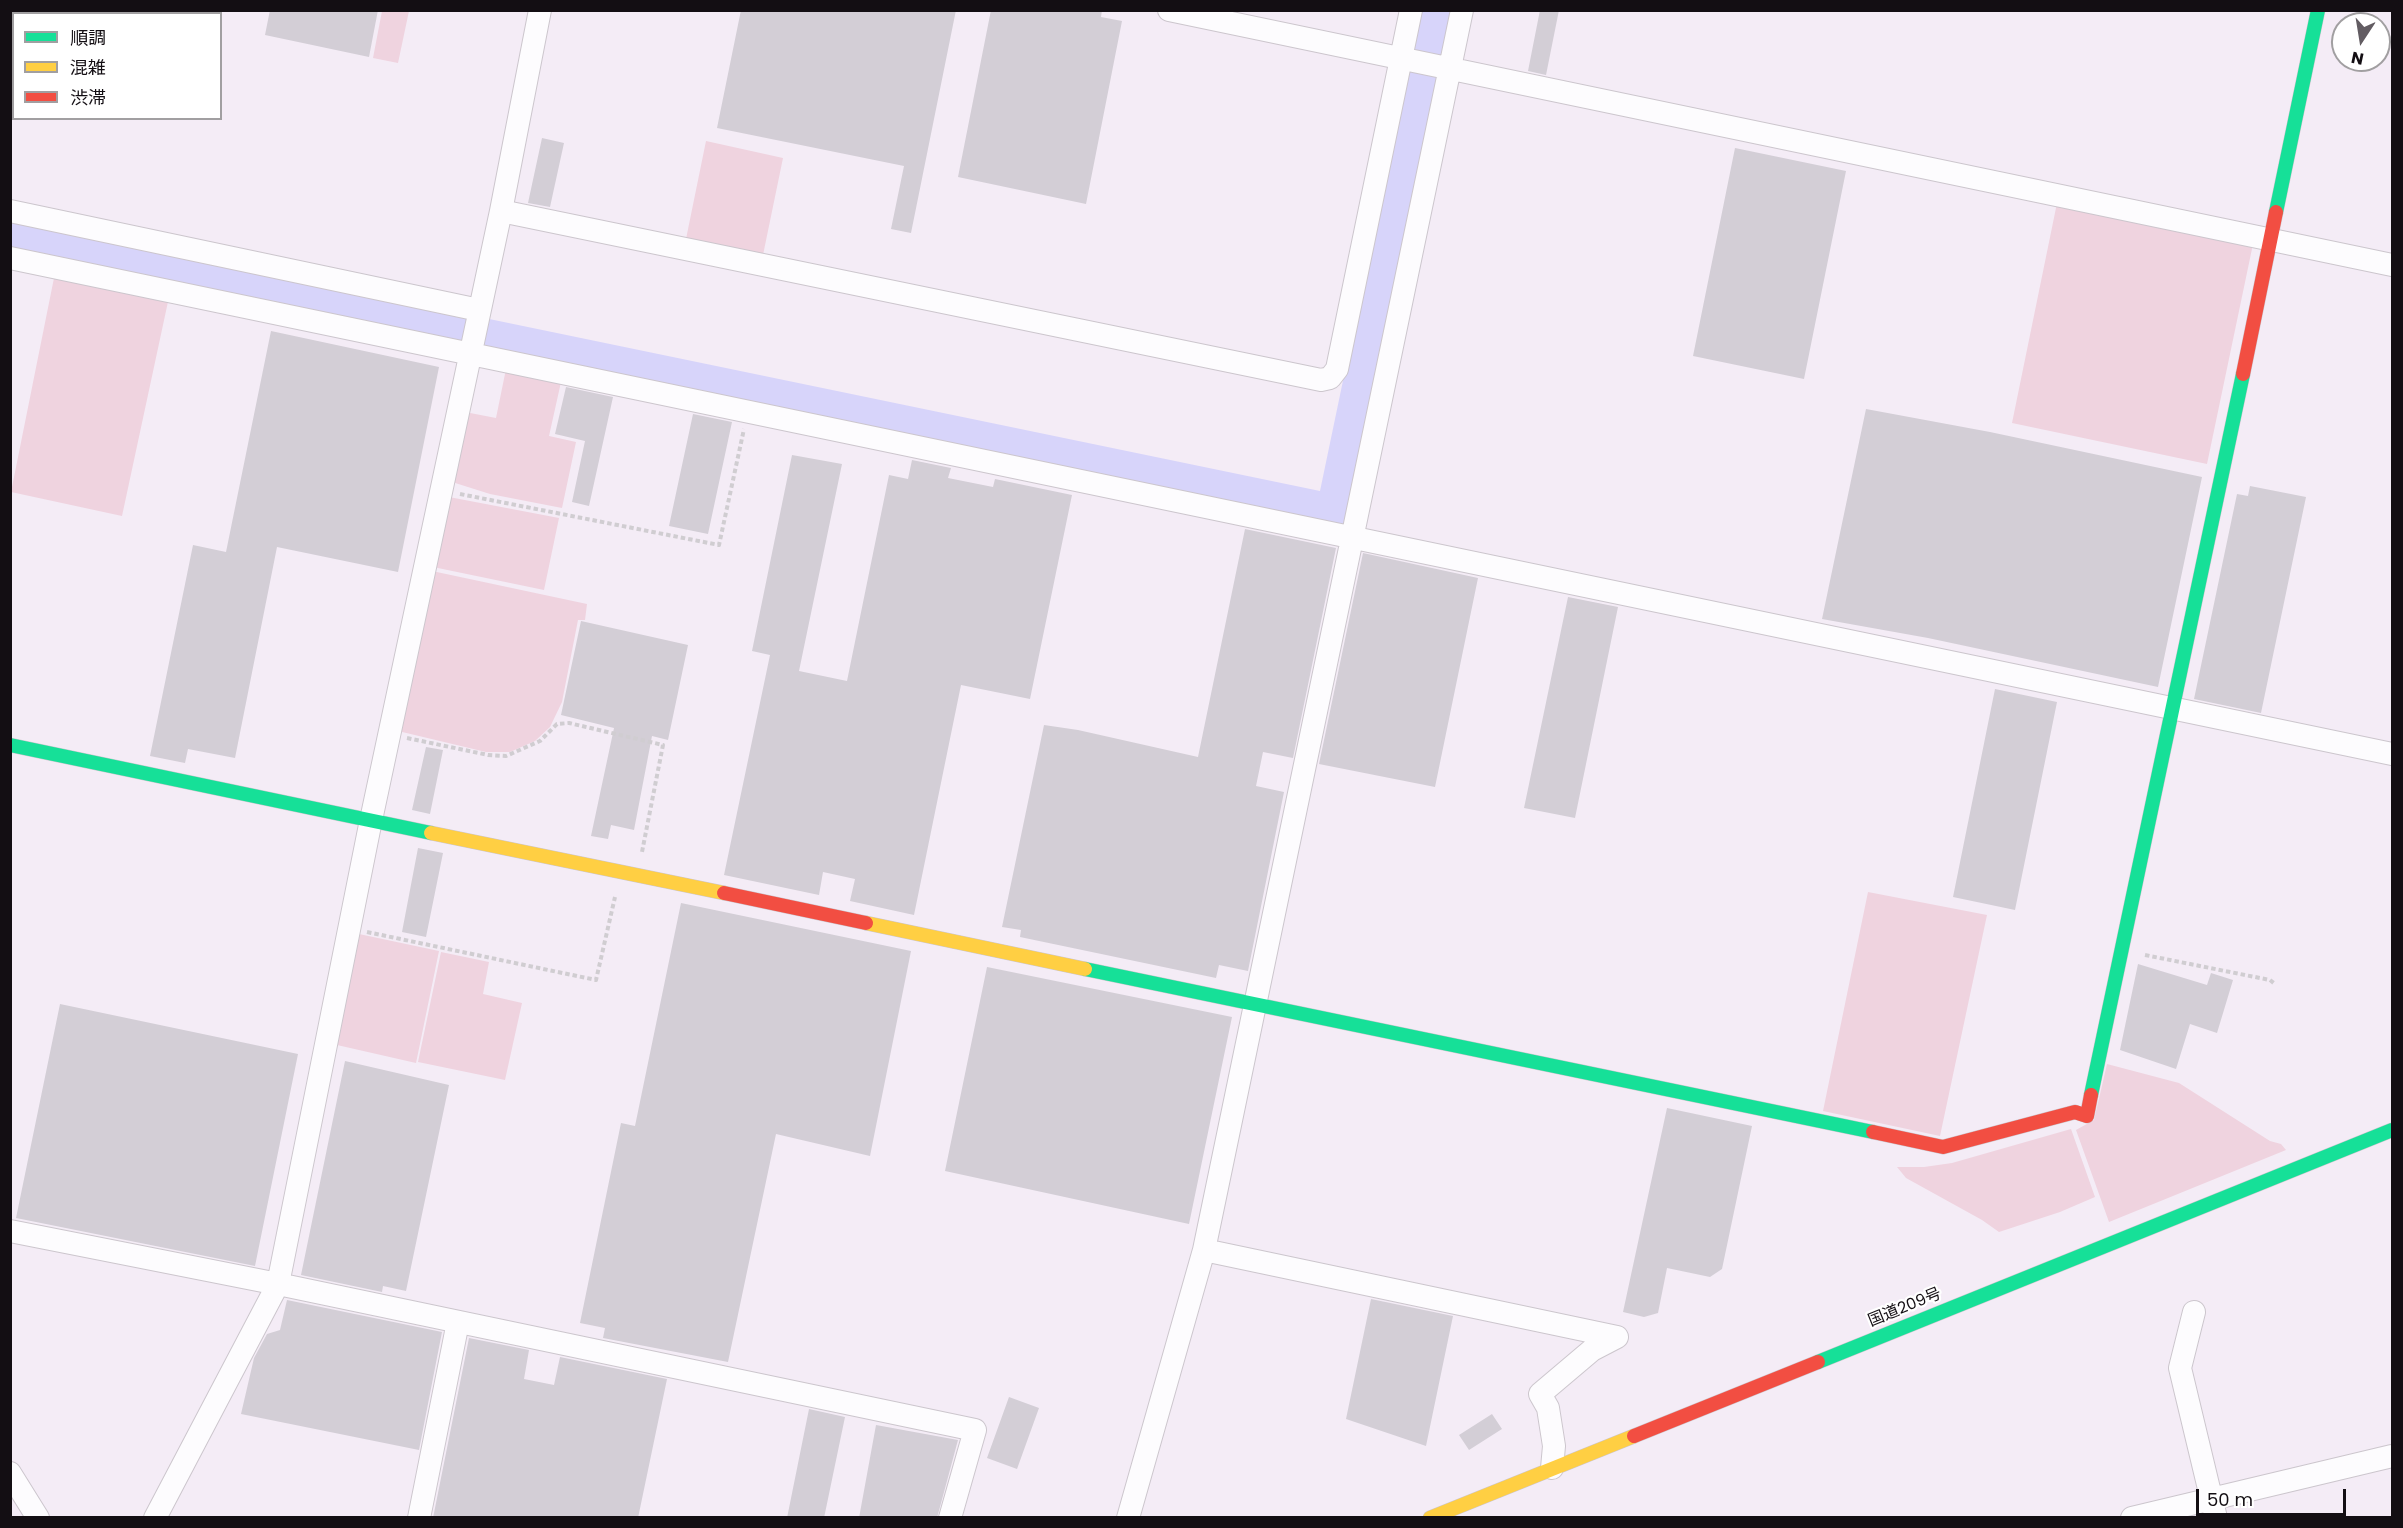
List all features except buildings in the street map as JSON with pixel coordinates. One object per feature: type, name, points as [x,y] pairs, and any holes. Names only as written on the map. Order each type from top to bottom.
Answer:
[{"type":"main road","points":[[10,745],[1943,1147],[2075,1112],[2086,1116],[2174,709],[2318,10]]},
{"type":"main road","name":"国道209号","points":[[1430,1518],[2392,1130]]},
{"type":"street","points":[[155,1518],[278,1284],[371,820],[501,211],[540,10]]},
{"type":"street","points":[[1169,10],[2392,265]]},
{"type":"street","points":[[501,211],[1321,380],[1329,378],[1336,369],[1411,10]]},
{"type":"street","points":[[1128,1518],[1204,1250],[1462,10]]},
{"type":"street","points":[[10,211],[479,310]]},
{"type":"street","points":[[10,258],[2392,754]]},
{"type":"street","points":[[10,1231],[278,1284],[975,1430],[950,1518]]},
{"type":"street","points":[[1204,1250],[1617,1337],[1592,1350],[1540,1394],[1548,1408],[1554,1446],[1552,1468]]},
{"type":"street","points":[[2194,1312],[2180,1368],[2214,1508]]},
{"type":"street","points":[[419,1518],[458,1322]]},
{"type":"street","points":[[2132,1518],[2214,1508],[2392,1456]]},
{"type":"street","points":[[10,1473],[38,1518]]},
{"type":"path","points":[[441,490],[719,545],[748,411]]},
{"type":"path","points":[[390,734],[488,756],[506,756],[540,741],[557,724],[569,723],[663,745],[637,876]]},
{"type":"path","points":[[350,928],[596,980],[620,872]]},
{"type":"path","points":[[2122,951],[2270,980],[2275,984]]},
{"type":"shaded area","points":[[382,11],[409,11],[398,63],[373,58]]},
{"type":"shaded area","points":[[706,141],[783,158],[763,255],[686,239]]},
{"type":"shaded area","points":[[2057,203],[2253,244],[2207,464],[2012,423]]},
{"type":"shaded area","points":[[55,273],[169,297],[122,516],[11,492]]},
{"type":"shaded area","points":[[506,369],[561,382],[549,436],[576,442],[562,508],[490,494],[452,482],[465,412],[496,418]]},
{"type":"shaded area","points":[[449,497],[559,518],[544,590],[433,567]]},
{"type":"shaded area","points":[[432,571],[587,604],[585,620],[578,620],[562,702],[550,727],[535,741],[510,752],[486,752],[398,731]]},
{"type":"shaded area","points":[[1868,892],[1987,915],[1940,1136],[1823,1111]]},
{"type":"shaded area","points":[[359,934],[439,951],[416,1063],[337,1045]]},
{"type":"shaded area","points":[[441,952],[489,962],[483,994],[522,1003],[505,1080],[418,1062]]},
{"type":"shaded area","points":[[2107,1064],[2179,1083],[2270,1141],[2281,1144],[2286,1150],[2109,1222],[2076,1130],[2094,1120]]},
{"type":"shaded area","points":[[2071,1129],[2095,1197],[2060,1212],[1999,1232],[1982,1220],[1906,1178],[1897,1167],[1924,1167],[1952,1163]]},
{"type":"water","points":[[1420,11],[1453,11],[1343,528],[11,249],[11,220],[1320,491]]},
{"type":"traffic: fast","points":[[2276,212],[2318,10]]},
{"type":"traffic: fast","points":[[2091,1095],[2243,374]]},
{"type":"traffic: fast","points":[[10,745],[431,833]]},
{"type":"traffic: fast","points":[[1085,969],[1873,1132]]},
{"type":"traffic: fast","points":[[1818,1362],[2392,1130]]},
{"type":"traffic: slow","points":[[431,833],[724,893]]},
{"type":"traffic: slow","points":[[866,923],[1085,969]]},
{"type":"traffic: slow","points":[[1430,1518],[1634,1436]]},
{"type":"traffic: jam","points":[[2243,374],[2276,212]]},
{"type":"traffic: jam","points":[[724,893],[866,923]]},
{"type":"traffic: jam","points":[[1873,1132],[1943,1147],[2075,1112],[2087,1116],[2091,1095]]},
{"type":"traffic: jam","points":[[1634,1436],[1818,1362]]}]
